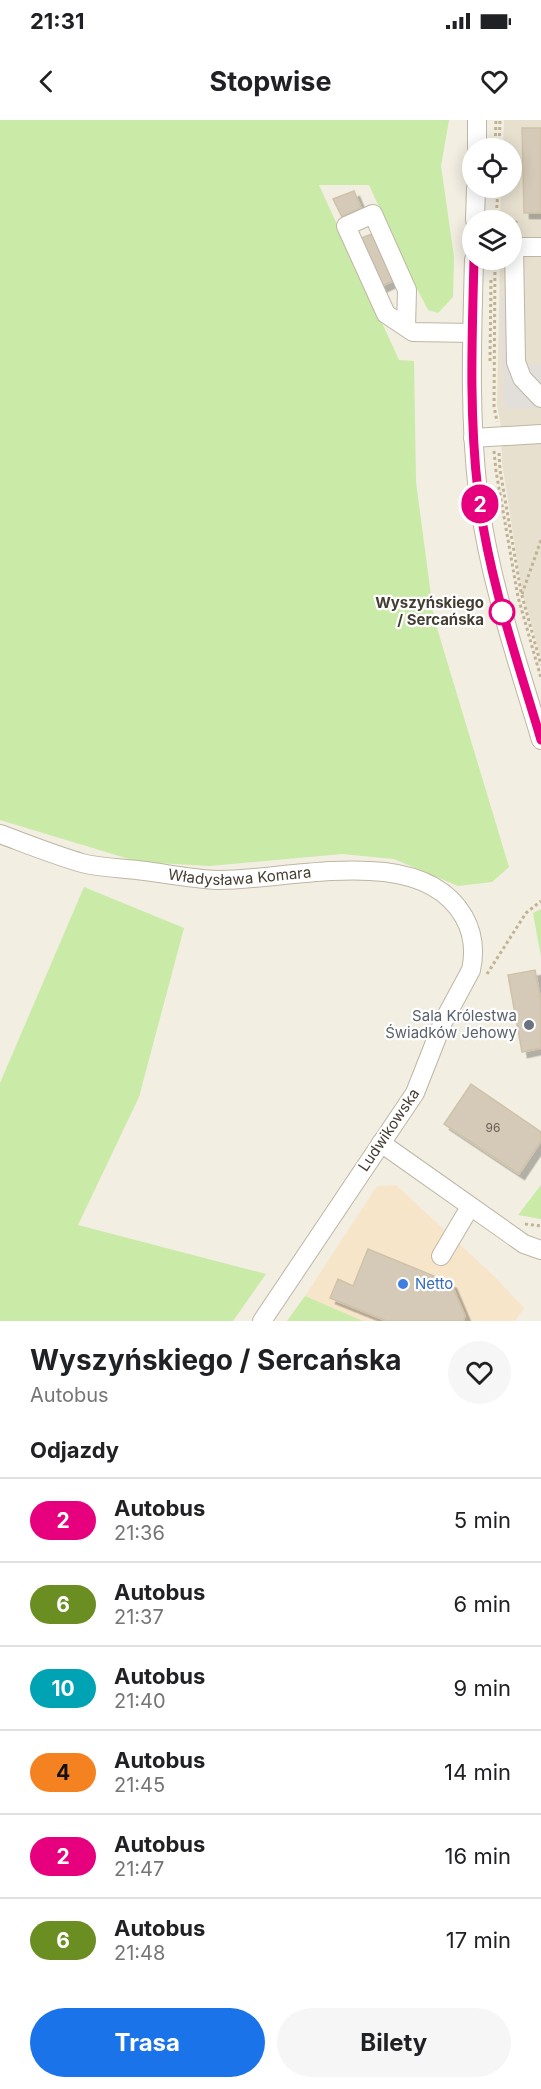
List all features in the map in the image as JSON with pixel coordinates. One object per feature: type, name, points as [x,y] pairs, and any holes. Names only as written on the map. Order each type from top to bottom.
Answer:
[{"type":"street","points":[[477,120],[477,138]]},
{"type":"street","points":[[406,327],[407,290],[373,214],[346,226],[386,314],[413,332],[472,333]]},
{"type":"street","points":[[541,247],[514,248],[516,362],[522,378],[541,398]]},
{"type":"street","points":[[474,270],[471,388],[479,495],[502,612],[541,741]]},
{"type":"street","points":[[473,438],[541,434]]},
{"type":"street","name":"Władysława Komara","points":[[0,834],[83,863],[217,880],[373,871],[404,875],[438,888],[459,908],[467,922]]},
{"type":"street","name":"Ludwikowska","points":[[262,1321],[415,1093],[443,1022],[468,978],[473,952],[467,922]]},
{"type":"street","points":[[381,1143],[508,1233],[525,1244],[541,1250]]},
{"type":"street","points":[[441,1256],[470,1207]]},
{"type":"street","points":[[508,1233],[541,1240]]},
{"type":"path","points":[[497,138],[498,120]]},
{"type":"path","points":[[492,425],[490,377],[494,270]]},
{"type":"path","points":[[494,270],[494,406],[498,428]]},
{"type":"path","points":[[499,445],[500,470],[520,596],[541,666]]},
{"type":"path","points":[[494,449],[496,471],[520,596],[541,678]]},
{"type":"path","points":[[520,596],[524,592],[541,540]]},
{"type":"path","points":[[485,977],[526,913],[541,901]]},
{"type":"shaded area","points":[[504,120],[541,120],[541,658],[522,591],[502,463],[501,427],[497,405],[500,270],[522,270],[522,210],[500,210],[501,198],[522,198],[522,138],[503,138]]},
{"type":"shaded area","points":[[501,297],[523,297],[525,364],[541,364],[541,408],[505,409]]},
{"type":"shaded area","points":[[396,1185],[494,1276],[524,1308],[515,1321],[363,1321],[305,1296],[377,1186]]},
{"type":"green space","points":[[0,120],[449,120],[441,166],[454,257],[453,297],[438,313],[428,310],[369,185],[319,185],[399,360],[414,361],[416,482],[434,618],[509,867],[492,882],[458,886],[394,859],[342,854],[210,866],[139,862],[0,820]]},
{"type":"green space","points":[[84,887],[184,928],[139,1097],[78,1225],[266,1274],[233,1321],[0,1321],[0,1083]]},
{"type":"green space","points":[[541,909],[541,957],[533,913]]},
{"type":"green space","points":[[541,1185],[541,1219],[518,1215]]},
{"type":"green space","points":[[305,1296],[363,1321],[287,1321]]},
{"type":"building","points":[[522,128],[541,128],[541,213],[524,213]]},
{"type":"building","points":[[354,191],[361,208],[342,217],[333,199]]},
{"type":"building","points":[[372,234],[393,281],[380,287],[359,239]]},
{"type":"building","name":"Sala Królestwa Świadków Jehowy","points":[[535,970],[541,1002],[541,1048],[522,1052],[508,975]]},
{"type":"building","points":[[471,1084],[541,1132],[541,1141],[519,1174],[444,1124]]},
{"type":"building","name":"Netto","points":[[368,1249],[451,1283],[465,1316],[463,1321],[387,1321],[330,1298],[338,1279],[353,1286]]},
{"type":"bus line","name":"2","points":[[474,270],[471,388],[479,495],[502,612],[541,740]]},
{"type":"place","name":"Wyszyńskiego / Sercańska","points":[[502,612]]},
{"type":"place","name":"Sala Królestwa Świadków Jehowy","points":[[529,1025]]},
{"type":"place","name":"Netto","points":[[403,1284]]}]
